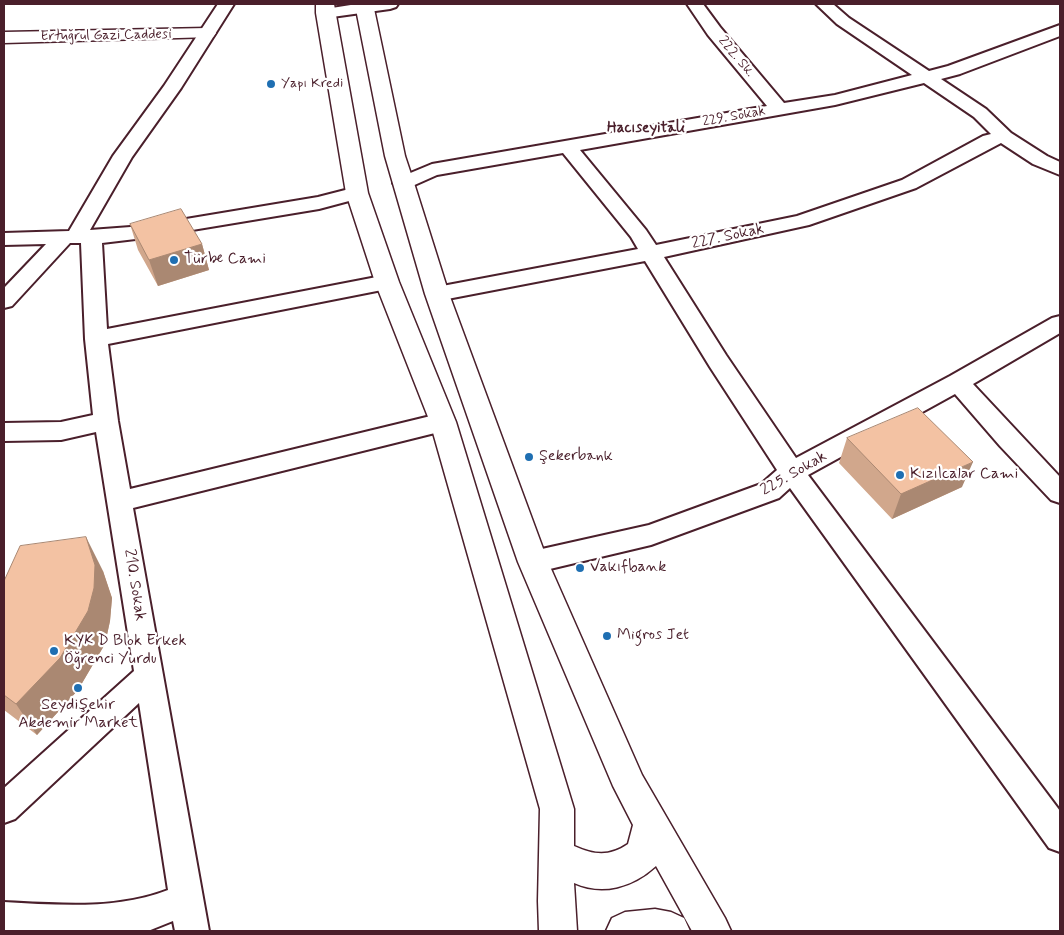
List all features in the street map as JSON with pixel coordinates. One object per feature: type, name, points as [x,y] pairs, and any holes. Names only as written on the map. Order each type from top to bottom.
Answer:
[{"type":"main road","points":[[364,5],[395,156],[403,183],[437,294],[533,562],[630,786],[712,931]]},
{"type":"main road","points":[[325,8],[357,193],[387,282],[443,422],[557,809],[558,931]]},
{"type":"main road","name":"Ertuğrul Gazi Caddesi","points":[[4,38],[207,33]]},
{"type":"main road","points":[[556,856],[588,871],[621,870],[643,855],[651,824]]},
{"type":"main road","points":[[625,931],[655,928],[671,931]]},
{"type":"street","points":[[4,301],[77,237],[123,156],[172,88],[226,4]]},
{"type":"street","points":[[325,8],[390,4]]},
{"type":"street","name":"222. Sk.","points":[[695,4],[714,31],[779,109]]},
{"type":"street","points":[[824,4],[842,21],[980,113],[1004,137],[1040,160],[1060,170]]},
{"type":"street","name":"229. Sokak","points":[[403,183],[432,170],[835,100],[954,70],[1060,30]]},
{"type":"street","name":"227. Sokak","points":[[437,294],[652,253],[802,221],[909,184],[990,140],[1004,137]]},
{"type":"street","points":[[567,146],[639,234],[718,361],[792,472],[1060,837]]},
{"type":"street","points":[[4,239],[77,237],[144,232],[319,204],[357,193]]},
{"type":"street","name":"210. Sokak","points":[[77,237],[96,340],[106,421],[192,931]]},
{"type":"street","points":[[96,340],[387,282]]},
{"type":"street","name":"225. Sokak","points":[[533,562],[651,535],[770,491],[792,472],[958,382],[1060,323]]},
{"type":"street","points":[[958,382],[1009,440],[1060,492]]},
{"type":"street","points":[[4,432],[61,431],[106,421]]},
{"type":"street","points":[[120,501],[443,422]]},
{"type":"street","points":[[4,808],[149,675]]},
{"type":"street","points":[[4,919],[72,924],[147,915],[186,899]]},
{"type":"building","points":[[181,209],[202,244],[149,260],[130,224]]},
{"type":"building","points":[[918,408],[973,462],[901,494],[847,438]]},
{"type":"building","points":[[86,537],[95,565],[94,588],[88,611],[60,658],[16,704],[4,695],[4,581],[20,546]]},
{"type":"place","name":"Yapı Kredi","points":[[271,84]]},
{"type":"place","name":"Türbe Cami","points":[[174,260]]},
{"type":"place","name":"Şekerbank","points":[[529,457]]},
{"type":"place","name":"Kızılcalar Cami","points":[[900,475]]},
{"type":"place","name":"Vakıfbank","points":[[580,568]]},
{"type":"place","name":"Migros Jet","points":[[607,636]]},
{"type":"place","name":"KYK D Blok Erkek Öğrenci Yurdu","points":[[54,651]]},
{"type":"place","name":"Seydişehir Akdemir Market","points":[[78,688]]},
{"type":"district","name":"Hacıseyitali","points":[[646,129]]}]
